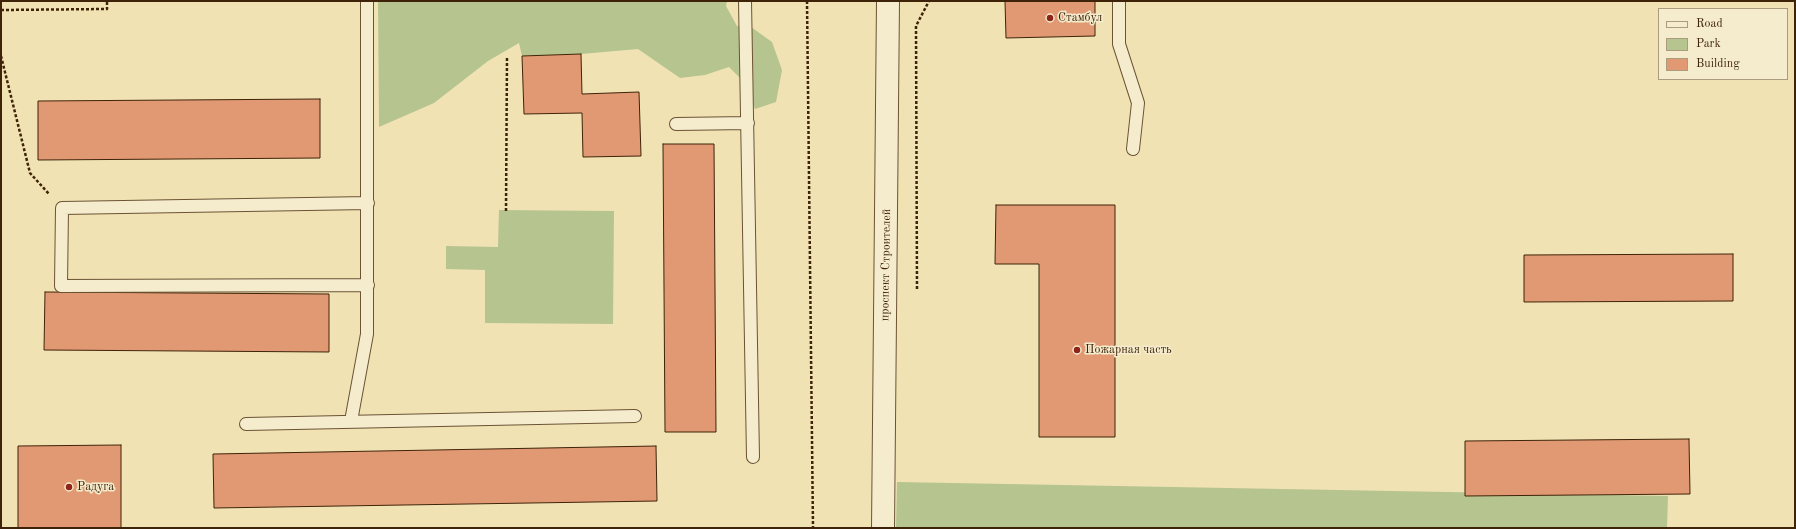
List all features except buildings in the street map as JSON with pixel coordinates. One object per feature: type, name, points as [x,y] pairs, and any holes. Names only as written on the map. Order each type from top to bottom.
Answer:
[{"type":"street","name":"проспект Строителей","points":[[883,528],[888,1]]},
{"type":"lane","points":[[351,421],[367,334],[367,1]]},
{"type":"lane","points":[[746,1],[753,457]]},
{"type":"lane","points":[[1119,1],[1119,44],[1138,103],[1133,149]]},
{"type":"lane","points":[[676,124],[748,123]]},
{"type":"lane","points":[[368,203],[62,208],[61,286],[368,285]]},
{"type":"lane","points":[[246,424],[635,416]]},
{"type":"path","points":[[1,10],[107,9],[107,1]]},
{"type":"path","points":[[807,1],[813,528]]},
{"type":"path","points":[[917,288],[916,26],[929,1]]},
{"type":"path","points":[[1,56],[30,173],[62,208]]},
{"type":"path","points":[[506,211],[507,56]]},
{"type":"green space","points":[[378,1],[727,1],[726,6],[737,26],[751,27],[772,42],[782,70],[776,102],[755,109],[747,85],[729,67],[705,75],[680,78],[638,49],[581,54],[522,56],[519,43],[488,61],[434,103],[379,127]]},
{"type":"green space","points":[[499,210],[614,211],[613,324],[485,323],[485,270],[446,269],[446,246],[498,247]]},
{"type":"green space","points":[[897,482],[1668,496],[1667,528],[896,528]]},
{"type":"place","name":"Стамбул","points":[[1050,18]]},
{"type":"place","name":"Пожарная часть","points":[[1077,350]]},
{"type":"place","name":"Радуга","points":[[69,487]]}]
